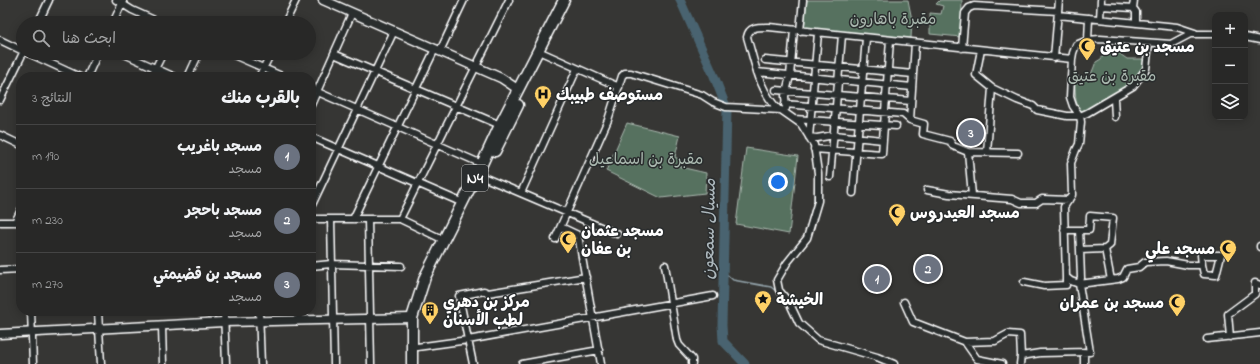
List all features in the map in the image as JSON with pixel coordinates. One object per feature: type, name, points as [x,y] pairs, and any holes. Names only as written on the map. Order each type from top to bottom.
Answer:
[{"type":"highway","name":"N4","points":[[418,364],[418,318],[430,281],[466,204],[500,125],[564,0]]},
{"type":"highway","name":"N4","points":[[412,364],[412,318],[426,277],[444,240],[483,177],[569,0]]},
{"type":"street","points":[[41,16],[49,0]]},
{"type":"street","points":[[116,0],[123,2],[132,10],[145,16]]},
{"type":"street","points":[[288,16],[296,0]]},
{"type":"street","points":[[323,0],[501,78],[516,88],[515,95]]},
{"type":"street","points":[[353,219],[416,90],[464,0]]},
{"type":"street","points":[[400,219],[508,0]]},
{"type":"street","points":[[791,117],[785,104],[803,0]]},
{"type":"street","points":[[1054,58],[1059,0]]},
{"type":"street","points":[[1134,0],[1133,8],[1136,12],[1136,23]]},
{"type":"street","points":[[116,16],[123,2]]},
{"type":"street","points":[[962,48],[965,13],[969,8],[980,3],[1177,28],[1199,34]]},
{"type":"street","points":[[1100,19],[1101,3],[1133,8]]},
{"type":"street","points":[[352,13],[317,92],[482,164]]},
{"type":"street","points":[[1088,40],[1089,18]]},
{"type":"street","points":[[894,364],[877,357],[818,340],[799,323],[790,304],[779,290],[777,280],[787,262],[807,238],[818,201],[818,173],[814,145],[801,124],[779,110],[764,92],[747,37],[748,33],[751,29],[759,27],[797,30],[1072,59]]},
{"type":"street","points":[[316,197],[394,31]]},
{"type":"street","points":[[809,137],[818,33]]},
{"type":"street","points":[[1024,282],[1044,286],[1066,285],[1064,205],[1072,195],[1071,163],[1080,144],[1080,116],[1070,97],[1072,59],[1076,45],[1088,40],[1100,39],[1171,44],[1190,34],[1212,34]]},
{"type":"street","points":[[830,177],[842,35]]},
{"type":"street","points":[[853,193],[866,38]]},
{"type":"street","points":[[1248,38],[1260,40]]},
{"type":"street","points":[[0,40],[16,48]]},
{"type":"street","points":[[814,149],[882,154],[890,40]]},
{"type":"street","points":[[910,120],[915,43]]},
{"type":"street","points":[[981,50],[976,75],[992,88],[1016,100],[1033,106],[1037,110],[1067,116],[1080,116],[1133,86],[1146,69],[1148,43]]},
{"type":"street","points":[[543,53],[619,87]]},
{"type":"street","points":[[334,54],[500,125]]},
{"type":"street","points":[[0,100],[19,60]]},
{"type":"street","points":[[43,60],[69,72]]},
{"type":"street","points":[[89,72],[95,60]]},
{"type":"street","points":[[137,60],[164,72]]},
{"type":"street","points":[[153,72],[159,60]]},
{"type":"street","points":[[190,72],[196,60]]},
{"type":"street","points":[[245,60],[272,72]]},
{"type":"street","points":[[261,72],[267,60]]},
{"type":"street","points":[[765,60],[913,74]]},
{"type":"street","points":[[521,193],[577,69]]},
{"type":"street","points":[[501,78],[508,80],[520,78],[528,70]]},
{"type":"street","points":[[757,72],[814,79],[912,87]]},
{"type":"street","points":[[555,239],[608,120],[622,76],[625,73],[702,95],[713,102],[726,107],[779,110]]},
{"type":"street","points":[[987,152],[992,88]]},
{"type":"street","points":[[776,90],[911,101]]},
{"type":"street","points":[[1114,98],[1115,117]]},
{"type":"street","points":[[785,104],[903,114],[910,120],[924,124],[923,134],[950,141],[953,146],[968,152],[1018,152]]},
{"type":"street","points":[[791,117],[810,120],[896,126]]},
{"type":"street","points":[[0,135],[16,143]]},
{"type":"street","points":[[809,137],[817,138],[834,136],[883,140]]},
{"type":"street","points":[[316,139],[466,204]]},
{"type":"street","points":[[968,152],[972,195]]},
{"type":"street","points":[[483,177],[617,234]]},
{"type":"street","points":[[927,190],[949,194],[1012,199],[1021,203],[1036,203],[1042,199],[1069,200]]},
{"type":"street","points":[[1064,230],[1089,230],[1090,216],[1113,218],[1110,245],[1105,249],[1080,250]]},
{"type":"street","points":[[316,219],[400,219],[444,240]]},
{"type":"street","points":[[331,219],[334,364]]},
{"type":"street","points":[[368,219],[371,364]]},
{"type":"street","points":[[0,222],[16,222]]},
{"type":"street","points":[[561,227],[578,235],[601,364]]},
{"type":"street","points":[[1021,356],[1040,353],[1090,352],[1079,284],[1081,278],[1079,230]]},
{"type":"street","points":[[1105,249],[1111,280]]},
{"type":"street","points":[[1066,277],[1079,284],[1123,277],[1127,269],[1138,267],[1145,262],[1166,261],[1188,265],[1202,265]]},
{"type":"street","points":[[316,266],[369,264],[402,266]]},
{"type":"street","points":[[665,264],[677,340],[679,345],[692,359],[692,364]]},
{"type":"street","points":[[0,270],[16,269]]},
{"type":"street","points":[[473,364],[459,296],[484,291],[488,293],[586,277]]},
{"type":"street","points":[[1230,337],[1228,314],[1255,294],[1255,283],[1260,285]]},
{"type":"street","points":[[417,347],[468,340],[714,296]]},
{"type":"street","points":[[904,302],[913,322],[965,342],[995,341],[1008,334],[1020,334],[1020,364]]},
{"type":"street","points":[[31,316],[33,364]]},
{"type":"street","points":[[98,316],[101,364]]},
{"type":"street","points":[[224,316],[226,364]]},
{"type":"street","points":[[259,316],[261,364]]},
{"type":"street","points":[[0,334],[99,330],[259,320],[291,316]]},
{"type":"street","points":[[306,316],[332,320],[412,318]]},
{"type":"street","points":[[162,326],[163,364]]},
{"type":"street","points":[[1207,339],[1260,333]]},
{"type":"street","points":[[965,342],[977,359],[1002,364]]},
{"type":"street","points":[[522,364],[598,350]]},
{"type":"street","points":[[1084,352],[1084,364]]},
{"type":"green space","name":"مقبرة باهارون","points":[[807,0],[908,0],[912,20],[911,38],[804,28]]},
{"type":"green space","name":"مقبرة باهارون","points":[[940,0],[962,0],[961,37],[930,34],[930,13],[941,14],[943,6],[936,4]]},
{"type":"green space","name":"مقبرة بن عتيق","points":[[1107,50],[1114,50],[1127,59],[1147,59],[1146,69],[1135,84],[1088,111],[1080,111],[1076,101],[1074,75],[1082,78],[1090,77],[1096,62],[1101,59]]},
{"type":"green space","name":"مقبرة بن اسماعيل","points":[[627,123],[680,136],[675,157],[680,160],[680,167],[706,173],[705,193],[661,198],[606,171]]},
{"type":"green space","points":[[746,148],[798,156],[789,234],[736,224]]},
{"type":"waterway","name":"مسيال سمعون","points":[[680,0],[727,109],[722,325],[723,341],[745,364]]},
{"type":"waterway","points":[[807,227],[814,201],[815,173],[810,144]]},
{"type":"waterway","points":[[723,271],[733,280],[771,287],[777,292]]},
{"type":"place","name":"مسجد بن عتيق","points":[[1087,61]]},
{"type":"place","name":"مستوصف طبيبك","points":[[543,109]]},
{"type":"place","name":"مسجد بن قضيمتي","points":[[971,133]]},
{"type":"place","name":"مسجد العيدروس","points":[[897,227]]},
{"type":"place","name":"مسجد عثمان بن عفان","points":[[568,254]]},
{"type":"place","name":"مسجد علي","points":[[1228,263]]},
{"type":"place","name":"مسجد باحجر","points":[[928,269]]},
{"type":"place","name":"مسجد باغريب","points":[[877,279]]},
{"type":"place","name":"الخيشة","points":[[763,314]]},
{"type":"place","name":"مسجد بن عمران","points":[[1177,317]]},
{"type":"place","name":"مركز بن دهري لطب الأسنان","points":[[430,325]]}]
